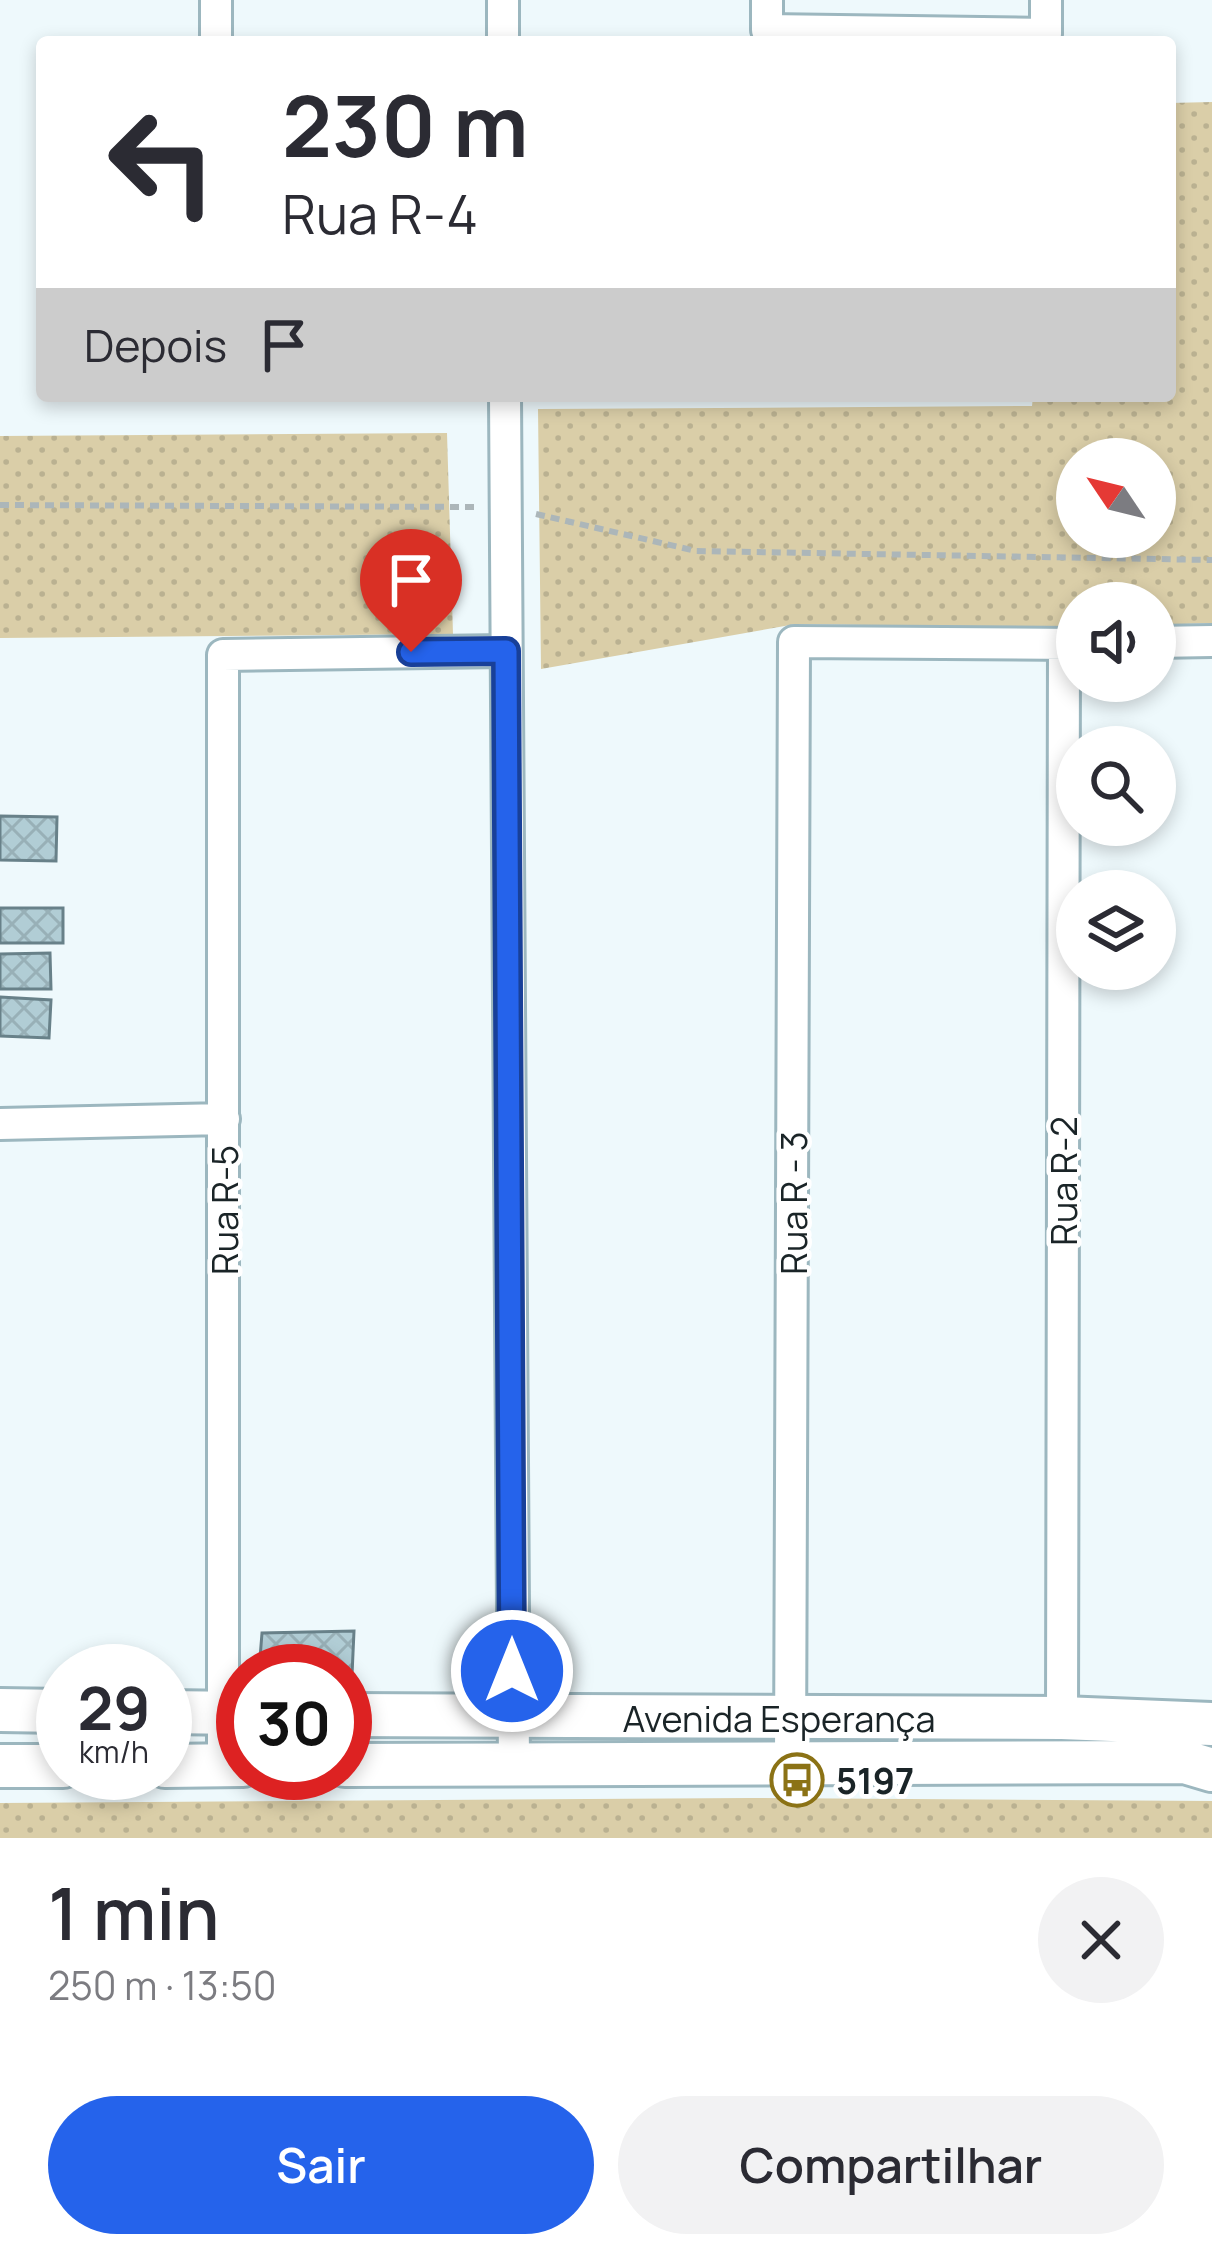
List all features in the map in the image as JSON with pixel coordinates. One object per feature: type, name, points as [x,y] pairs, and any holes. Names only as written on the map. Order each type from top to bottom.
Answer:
[{"type":"main road","points":[[0,1710],[36,1711]]},
{"type":"main road","name":"Avenida Esperança","points":[[372,1714],[1062,1718],[1212,1724]]},
{"type":"main road","name":"Avenida Esperança","points":[[372,1765],[1185,1762],[1212,1771]]},
{"type":"main road","points":[[0,1766],[36,1766]]},
{"type":"street","points":[[216,0],[216,36]]},
{"type":"street","points":[[503,0],[503,36]]},
{"type":"street","points":[[767,0],[767,30],[1046,34],[1046,0]]},
{"type":"street","points":[[505,402],[514,1764]]},
{"type":"street","points":[[1176,642],[1212,641]]},
{"type":"street","name":"Rua R-2","points":[[794,642],[1056,644]]},
{"type":"street","name":"Rua R - 3","points":[[790,1763],[794,642]]},
{"type":"street","name":"Rua R-5","points":[[232,1644],[223,655],[506,651]]},
{"type":"street","name":"Rua R-2","points":[[1062,1718],[1071,702]]},
{"type":"street","points":[[0,1124],[224,1119]]},
{"type":"path","points":[[0,505],[506,507],[696,551],[1212,560]]},
{"type":"shaded area","points":[[1212,102],[1212,623],[1176,624],[1176,582],[1056,582],[1056,628],[796,624],[541,669],[538,409],[1176,402],[1176,103]]},
{"type":"shaded area","points":[[447,433],[453,634],[0,638],[0,436]]},
{"type":"shaded area","points":[[749,1798],[1212,1801],[1212,1838],[0,1838],[0,1803]]},
{"type":"building","points":[[0,816],[57,817],[56,861],[0,860]]},
{"type":"building","points":[[0,908],[63,908],[63,943],[0,943]]},
{"type":"building","points":[[50,953],[51,989],[0,989],[0,954]]},
{"type":"building","points":[[0,997],[51,1000],[49,1038],[0,1036]]},
{"type":"building","points":[[354,1631],[353,1644],[261,1644],[262,1633]]},
{"type":"place","name":"5197","points":[[797,1780]]},
{"type":"route","points":[[411,652],[506,651],[512,1671]]}]
